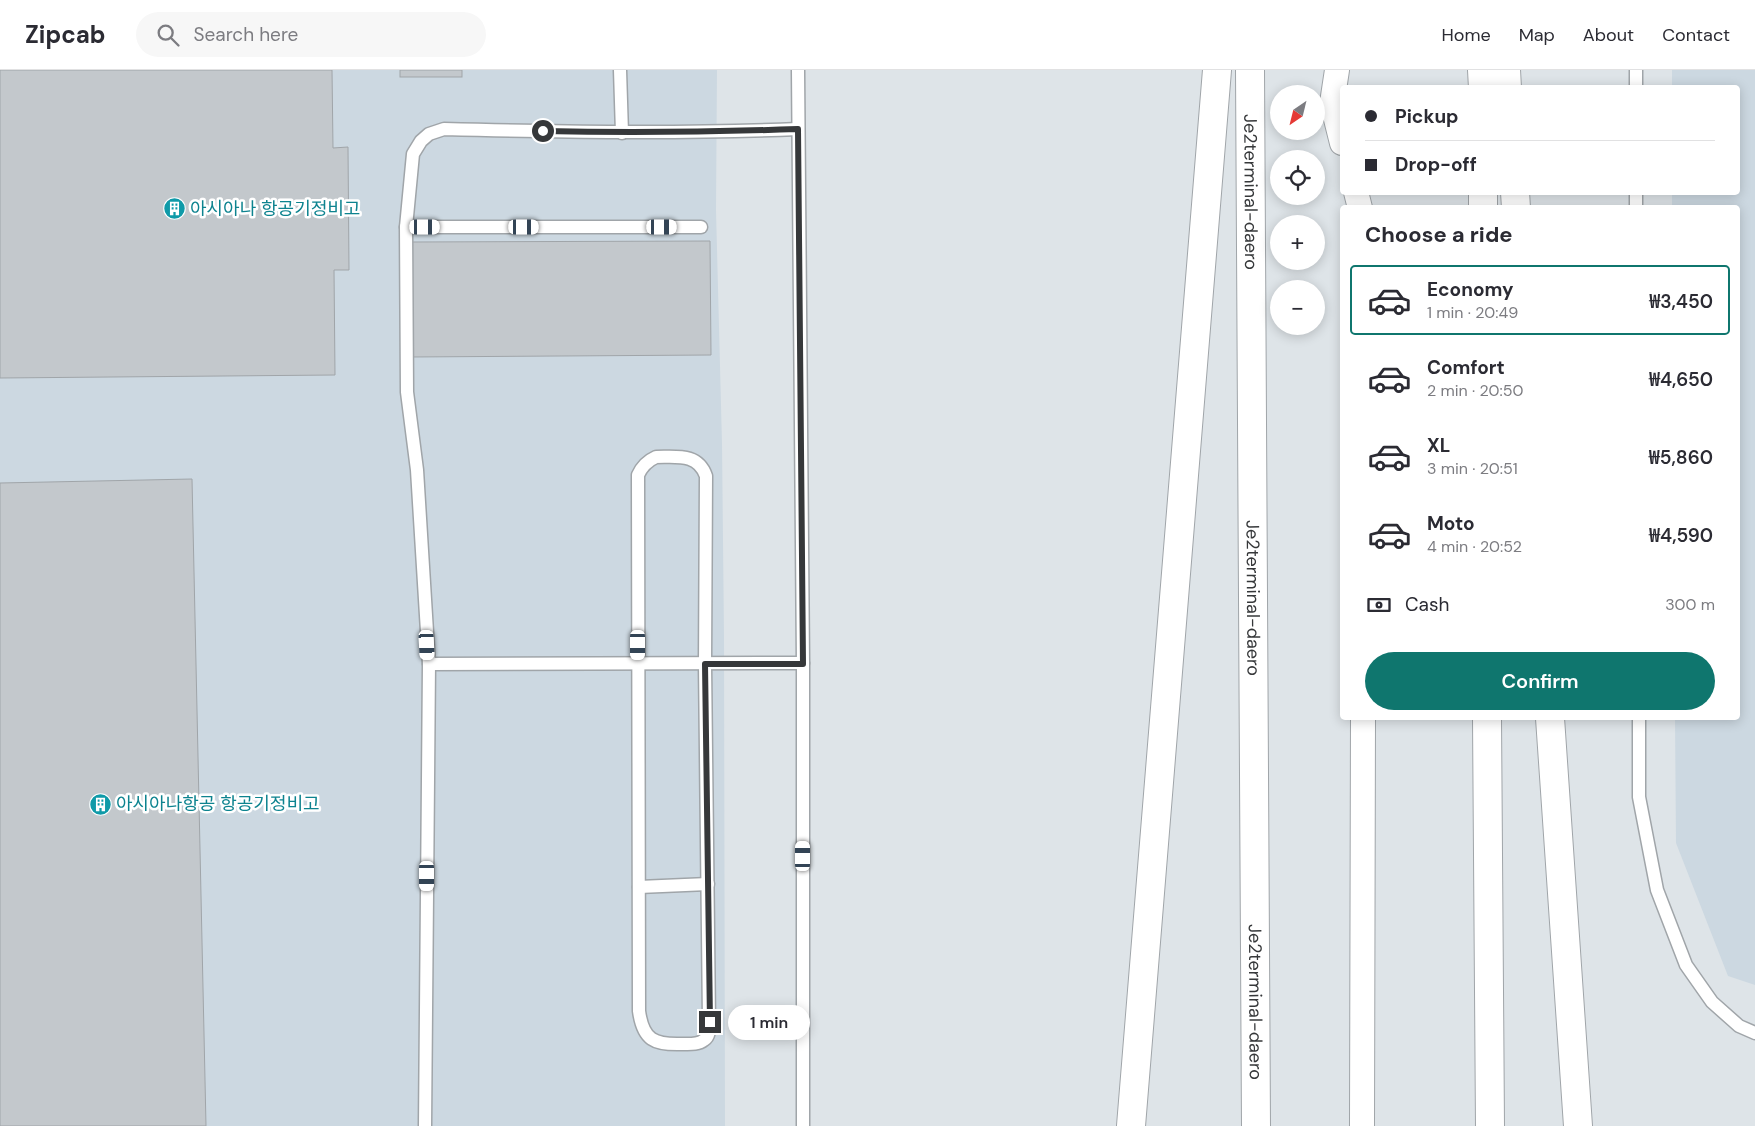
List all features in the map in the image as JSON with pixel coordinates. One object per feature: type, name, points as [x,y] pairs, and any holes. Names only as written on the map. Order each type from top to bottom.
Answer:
[{"type":"highway","points":[[1131,1126],[1218,70]]},
{"type":"highway","name":"Je2terminal-daero","points":[[1250,70],[1256,1126]]},
{"type":"highway","points":[[1482,70],[1482,85]]},
{"type":"highway","points":[[1506,70],[1507,85]]},
{"type":"highway","points":[[1487,720],[1490,1126]]},
{"type":"highway","points":[[1550,720],[1578,1126]]},
{"type":"street","points":[[1337,70],[1332,103],[1340,134]]},
{"type":"street","points":[[1362,1126],[1363,720]]},
{"type":"lane","points":[[620,70],[622,133]]},
{"type":"lane","points":[[798,70],[803,664],[803,1126]]},
{"type":"lane","points":[[1636,70],[1636,85]]},
{"type":"lane","points":[[425,1126],[428,664],[417,470],[407,392],[406,227],[413,154],[421,141],[429,134],[444,129],[622,133],[798,129]]},
{"type":"lane","points":[[406,227],[701,228]]},
{"type":"lane","points":[[656,457],[689,458],[703,467],[706,476],[705,664],[709,1033],[706,1040],[698,1044],[656,1042],[647,1036],[641,1025],[639,1011],[638,664],[638,475],[641,468],[648,461],[656,457]]},
{"type":"lane","points":[[428,664],[803,664]]},
{"type":"lane","points":[[1639,720],[1639,797],[1658,890],[1686,965],[1712,1002],[1739,1026],[1755,1033]]},
{"type":"lane","points":[[639,887],[708,884]]},
{"type":"shaded area","points":[[0,70],[717,70],[716,210],[722,444],[724,636],[725,1126],[0,1126]]},
{"type":"shaded area","points":[[1672,70],[1755,70],[1755,985],[1728,976],[1676,843],[1675,720],[1740,720],[1740,205],[1672,205],[1672,195],[1740,195],[1740,85],[1672,85]]},
{"type":"building","name":"아시아나 항공기정비고","points":[[0,70],[332,70],[333,148],[348,147],[349,270],[334,270],[335,375],[0,378]]},
{"type":"building","points":[[400,70],[462,70],[462,77],[400,77]]},
{"type":"building","points":[[710,241],[711,355],[410,357],[409,242]]},
{"type":"building","name":"아시아나항공 항공기정비고","points":[[192,479],[206,1126],[0,1126],[0,483]]},
{"type":"place","name":"아시아나 항공기정비고","points":[[174,209]]},
{"type":"place","name":"아시아나항공 항공기정비고","points":[[100,804]]},
{"type":"route","points":[[543,131],[622,133],[798,129],[803,664],[705,664],[710,1022]]}]
